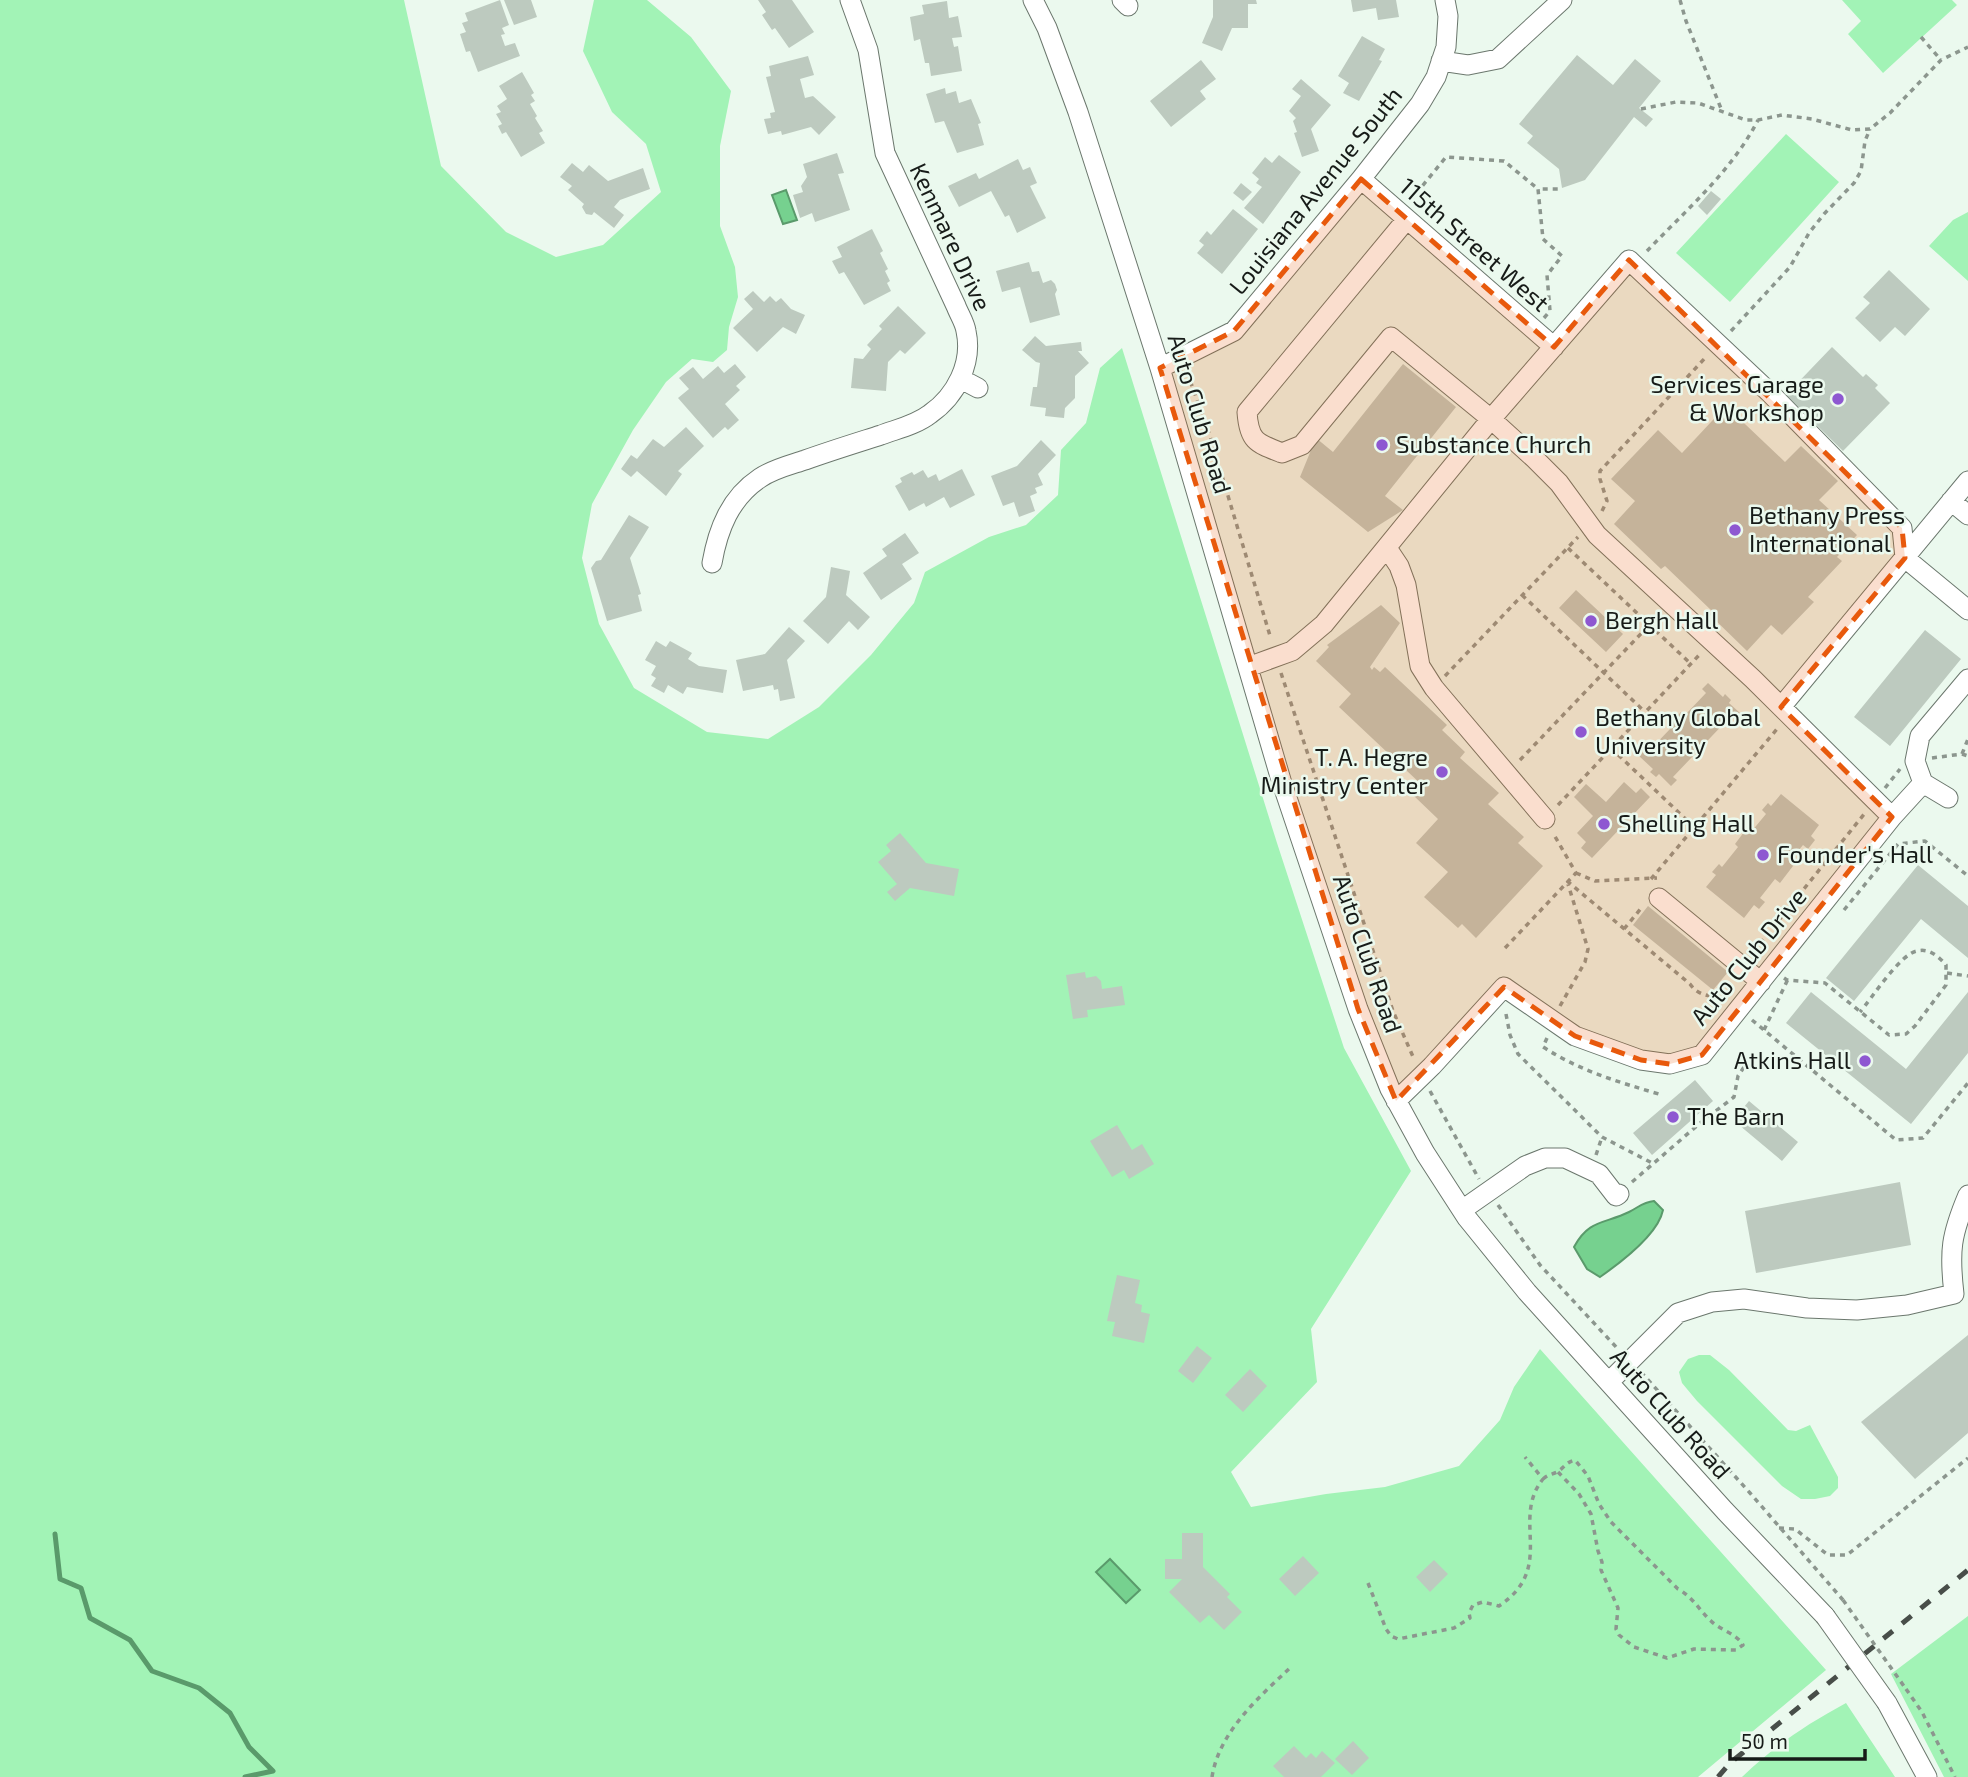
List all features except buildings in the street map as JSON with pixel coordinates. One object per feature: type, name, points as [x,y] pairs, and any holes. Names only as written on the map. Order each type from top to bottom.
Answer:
[{"type":"street","name":"Kenmare Drive","points":[[712,563],[717,537],[727,514],[741,494],[761,477],[905,427],[928,416],[969,383],[966,330],[885,153],[868,50],[850,0]]},
{"type":"street","name":"Auto Club Road","points":[[1033,0],[1047,28],[1078,112],[1160,368],[1281,780],[1354,997],[1396,1101],[1425,1153],[1462,1210],[1527,1292],[1725,1511],[1825,1616],[1887,1703],[1927,1777]]},
{"type":"street","name":"Louisiana Avenue South","points":[[1160,368],[1234,331],[1361,180],[1420,104],[1436,77],[1446,47],[1448,16],[1445,0]]},
{"type":"street","points":[[1441,61],[1468,65],[1498,59],[1562,0]]},
{"type":"street","name":"115th Street West","points":[[1361,180],[1554,348]]},
{"type":"street","points":[[1403,216],[1247,412],[1249,430],[1261,444],[1282,453],[1302,445],[1391,337],[1491,419],[1559,483],[1589,525],[1782,707],[1892,817]]},
{"type":"street","points":[[1248,667],[1292,651],[1324,624],[1491,419],[1631,263],[1769,392],[1902,528],[1905,558],[1968,610]]},
{"type":"street","points":[[1782,707],[1968,481]]},
{"type":"street","points":[[1951,501],[1968,515]]},
{"type":"street","points":[[1387,548],[1399,566],[1406,585],[1420,666],[1434,688],[1545,819]]},
{"type":"street","points":[[1948,798],[1923,783],[1915,761],[1920,736],[1968,679]]},
{"type":"street","name":"Auto Club Drive","points":[[1396,1101],[1423,1076],[1504,988],[1545,1026],[1641,1060],[1670,1064],[1702,1055],[1739,1010],[1778,976],[1892,817],[1923,783]]},
{"type":"street","points":[[1662,891],[1778,976]]},
{"type":"street","points":[[1462,1210],[1525,1166],[1545,1158],[1565,1158],[1599,1174],[1616,1196],[1619,1194]]},
{"type":"street","points":[[1609,1382],[1678,1313],[1712,1302],[1744,1299],[1807,1308],[1857,1310],[1907,1305],[1961,1290],[1950,1262],[1954,1227],[1968,1195]]},
{"type":"path","points":[[1681,0],[1686,21],[1722,111]]},
{"type":"path","points":[[1921,37],[1941,60]]},
{"type":"path","points":[[1434,688],[1604,509],[1607,501],[1600,471],[1790,267],[1809,233],[1854,183],[1861,171],[1865,141],[1870,129],[1890,113],[1941,60],[1968,47]]},
{"type":"path","points":[[1640,109],[1676,102],[1698,103],[1746,120],[1782,115],[1812,119],[1852,130],[1870,129]]},
{"type":"path","points":[[1631,263],[1723,172],[1748,139],[1758,120]]},
{"type":"path","points":[[1403,216],[1446,157],[1504,161],[1538,188],[1560,189]]},
{"type":"path","points":[[1534,330],[1550,311],[1547,275],[1562,256],[1543,239],[1538,188]]},
{"type":"path","points":[[1184,356],[1277,658],[1393,1011],[1423,1076],[1488,1192],[1540,1265],[1690,1425],[1843,1600],[1922,1712],[1955,1777]]},
{"type":"path","points":[[1567,548],[1691,664]]},
{"type":"path","points":[[1522,595],[1645,712]]},
{"type":"path","points":[[1507,775],[1660,614],[1662,596]]},
{"type":"path","points":[[1624,929],[1647,902],[1662,891],[1657,878],[1595,881],[1576,873],[1545,819],[1703,651],[1702,632]]},
{"type":"path","points":[[1651,879],[1777,729]]},
{"type":"path","points":[[1962,754],[1968,739]]},
{"type":"path","points":[[1611,748],[1694,827]]},
{"type":"path","points":[[1860,1012],[1906,956],[1917,951],[1929,952],[1938,956],[1946,965],[1946,985],[1915,1027],[1906,1034],[1889,1035],[1860,1012],[1825,983],[1778,976],[1753,952],[1904,763],[1962,754],[1968,756]]},
{"type":"path","points":[[1840,915],[1898,844],[1924,841],[1968,876]]},
{"type":"path","points":[[1505,948],[1576,873]]},
{"type":"path","points":[[1567,881],[1695,991],[1733,999],[1739,1010],[1896,1140],[1923,1138],[1968,1083]]},
{"type":"path","points":[[1567,881],[1588,949],[1585,962],[1545,1026],[1548,1038],[1544,1047],[1565,1061],[1598,1076],[1662,1095]]},
{"type":"path","points":[[1947,973],[1968,976]]},
{"type":"path","points":[[1764,1030],[1778,976]]},
{"type":"path","points":[[1506,1014],[1510,1035],[1518,1054],[1602,1137],[1654,1164]]},
{"type":"path","points":[[1496,1019],[1506,1014],[1515,1015]]},
{"type":"path","points":[[1619,1194],[1734,1097],[1738,1076],[1746,1064]]},
{"type":"path","points":[[1525,1457],[1543,1479]]},
{"type":"path","points":[[1779,1528],[1795,1528],[1828,1555],[1847,1555],[1968,1458]]},
{"type":"path","points":[[1368,1583],[1375,1595],[1385,1629],[1398,1639],[1454,1628],[1470,1618],[1473,1605],[1483,1602],[1499,1606],[1519,1586],[1530,1569],[1532,1551],[1529,1521],[1536,1488],[1549,1473],[1558,1472],[1567,1462],[1575,1460],[1588,1476],[1599,1504],[1621,1534],[1678,1589],[1688,1594],[1710,1621],[1739,1639],[1743,1645],[1736,1650],[1695,1649],[1667,1658],[1634,1647],[1619,1635],[1616,1629],[1618,1608],[1601,1570],[1602,1562],[1591,1514],[1579,1494],[1558,1472]]},
{"type":"path","points":[[1212,1777],[1216,1760],[1236,1725],[1290,1668]]},
{"type":"highlighted area","points":[[1361,179],[1554,347],[1629,260],[1902,528],[1905,558],[1781,707],[1892,817],[1702,1055],[1670,1064],[1641,1060],[1575,1036],[1504,987],[1396,1101],[1358,1009],[1160,368],[1234,331]]},
{"type":"shaded area","points":[[0,0],[404,0],[441,166],[506,232],[556,257],[603,245],[661,192],[646,144],[612,112],[583,51],[594,0],[647,0],[691,37],[731,91],[720,146],[720,226],[735,267],[738,297],[729,327],[727,350],[713,362],[692,359],[666,382],[633,430],[592,504],[582,558],[599,624],[634,688],[707,732],[768,739],[819,707],[871,655],[914,603],[925,572],[989,537],[1026,525],[1058,495],[1061,450],[1086,423],[1100,368],[1122,348],[1344,1048],[1411,1171],[1311,1329],[1317,1382],[1231,1472],[1251,1507],[1385,1487],[1459,1466],[1500,1420],[1514,1387],[1540,1349],[1826,1670],[1698,1777],[0,1777]]},
{"type":"shaded area","points":[[1842,0],[1952,0],[1957,5],[1883,73],[1848,34],[1861,21]]},
{"type":"shaded area","points":[[1786,134],[1839,182],[1730,302],[1676,253]]},
{"type":"shaded area","points":[[786,190],[797,220],[783,224],[772,195]]},
{"type":"shaded area","points":[[1968,212],[1968,281],[1929,246],[1953,220]]},
{"type":"shaded area","points":[[1654,1201],[1663,1210],[1654,1229],[1646,1238],[1600,1277],[1587,1269],[1574,1247],[1586,1231]]},
{"type":"shaded area","points":[[1710,1355],[1729,1370],[1788,1430],[1796,1431],[1810,1425],[1838,1477],[1838,1488],[1830,1496],[1801,1499],[1782,1486],[1697,1401],[1682,1383],[1679,1372],[1688,1359]]},
{"type":"shaded area","points":[[1110,1559],[1140,1590],[1126,1603],[1096,1572]]},
{"type":"shaded area","points":[[1968,1616],[1968,1777],[1944,1777],[1891,1674]]},
{"type":"shaded area","points":[[1846,1703],[1895,1777],[1742,1777],[1791,1736]]},
{"type":"waterway","points":[[55,1534],[60,1579],[81,1588],[90,1618],[130,1640],[152,1671],[199,1688],[230,1713],[249,1747],[273,1771],[245,1777]]},
{"type":"railway","points":[[1718,1777],[1730,1763],[1968,1570]]},
{"type":"place","name":"Services Garage & Workshop","points":[[1838,399]]},
{"type":"place","name":"Substance Church","points":[[1382,445]]},
{"type":"place","name":"Bethany Press International","points":[[1735,530]]},
{"type":"place","name":"Bergh Hall","points":[[1591,621]]},
{"type":"place","name":"Bethany Global University","points":[[1581,732]]},
{"type":"place","name":"T. A. Hegre Ministry Center","points":[[1442,772]]},
{"type":"place","name":"Shelling Hall","points":[[1604,824]]},
{"type":"place","name":"Founder's Hall","points":[[1763,855]]},
{"type":"place","name":"Atkins Hall","points":[[1865,1061]]},
{"type":"place","name":"The Barn","points":[[1673,1117]]}]
